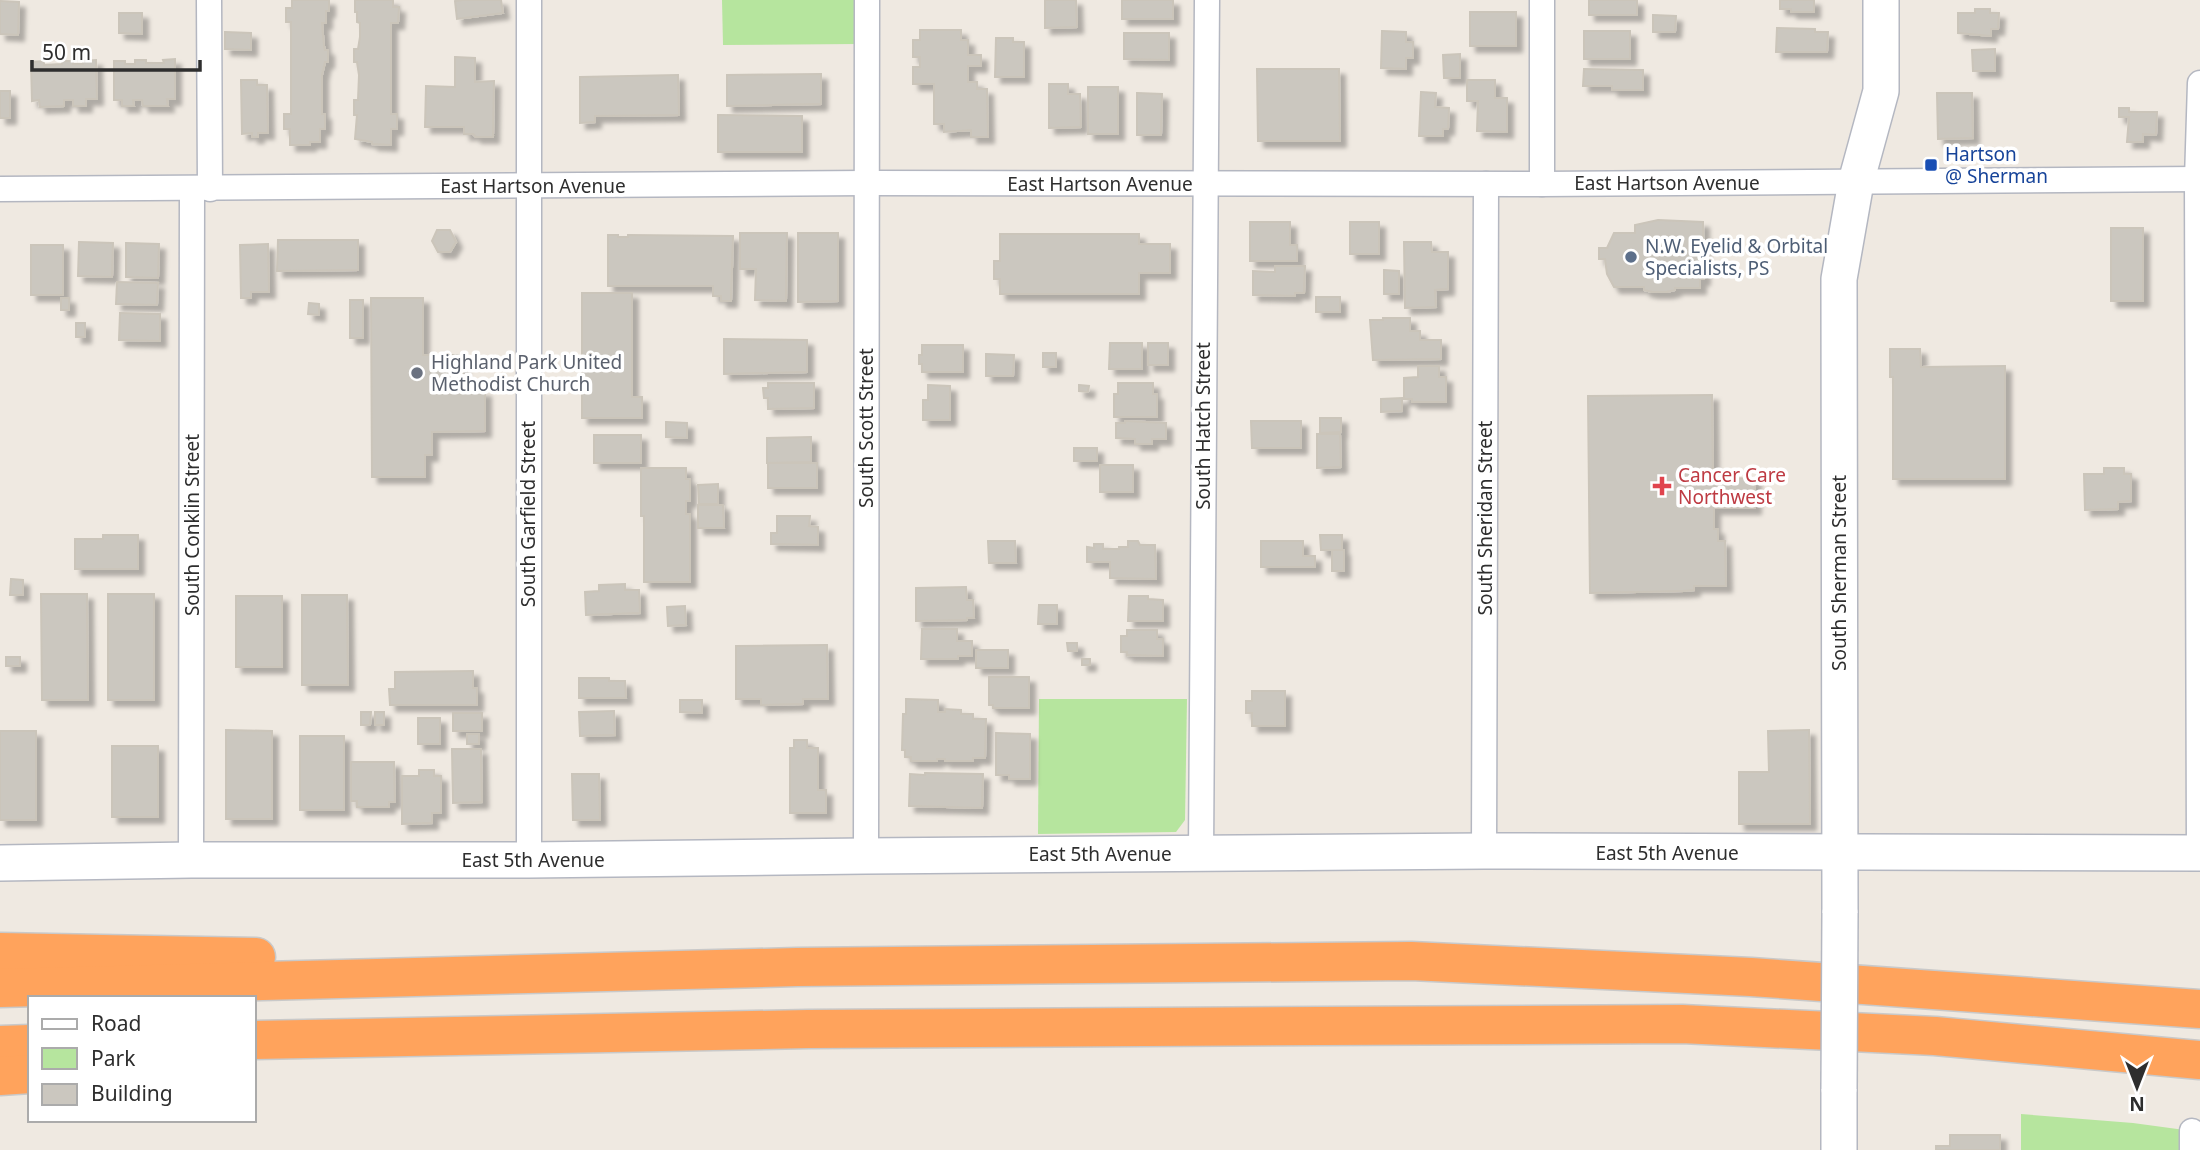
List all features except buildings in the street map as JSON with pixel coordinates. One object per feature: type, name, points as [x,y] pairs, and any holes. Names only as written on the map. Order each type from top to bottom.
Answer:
[{"type":"highway","points":[[0,952],[797,967]]},
{"type":"highway","points":[[0,988],[797,967],[1425,961],[1751,977],[2200,1009]]},
{"type":"highway","points":[[256,1040],[808,1028],[1682,1024],[1935,1036],[2200,1062]]},
{"type":"highway","points":[[256,1064],[808,1028]]},
{"type":"highway","points":[[0,1045],[28,1044]]},
{"type":"highway","points":[[0,1076],[28,1074]]},
{"type":"street","name":"South Conklin Street","points":[[191,860],[201,189],[209,0]]},
{"type":"street","name":"South Garfield Street","points":[[529,0],[529,860]]},
{"type":"street","name":"South Scott Street","points":[[866,856],[867,0]]},
{"type":"street","name":"South Hatch Street","points":[[1201,853],[1207,0]]},
{"type":"street","points":[[1542,0],[1542,184]]},
{"type":"street","name":"South Sherman Street","points":[[1839,1150],[1839,279],[1856,182],[1881,91],[1881,0]]},
{"type":"street","points":[[2199,853],[2200,83]]},
{"type":"street","name":"East Hartson Avenue","points":[[0,189],[2198,179]]},
{"type":"street","name":"South Sheridan Street","points":[[1484,851],[1486,184]]},
{"type":"street","name":"East 5th Avenue","points":[[0,863],[1484,851],[2199,853]]},
{"type":"green space","points":[[722,0],[857,0],[857,44],[723,45]]},
{"type":"green space","points":[[1039,699],[1187,699],[1185,820],[1176,832],[1038,834]]},
{"type":"green space","points":[[2021,1114],[2133,1123],[2192,1131],[2192,1150],[2021,1150]]},
{"type":"place","name":"Hartson @ Sherman","points":[[1931,165]]},
{"type":"place","name":"N.W. Eyelid & Orbital Specialists, PS","points":[[1631,257]]},
{"type":"place","name":"Highland Park United Methodist Church","points":[[417,373]]},
{"type":"place","name":"Cancer Care Northwest","points":[[1662,486]]}]
